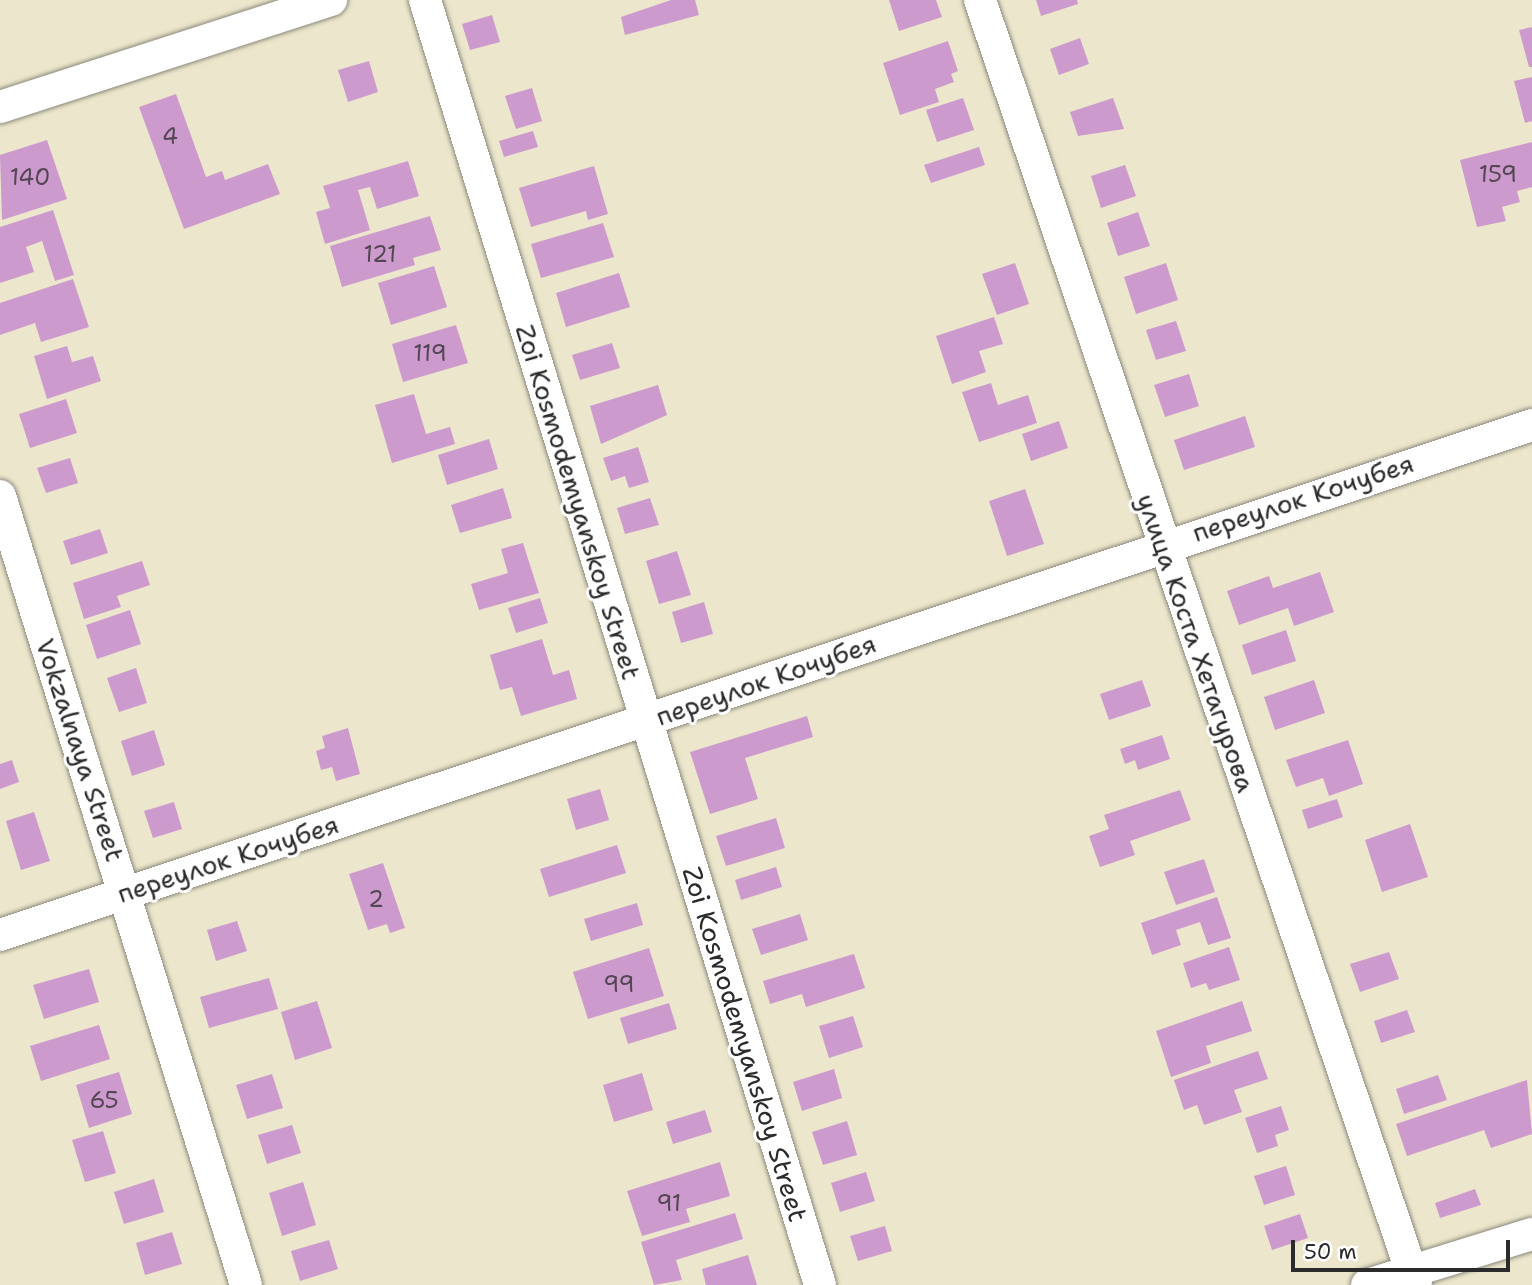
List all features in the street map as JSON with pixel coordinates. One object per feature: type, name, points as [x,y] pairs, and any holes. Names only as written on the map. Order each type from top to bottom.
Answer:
[{"type":"street","points":[[0,107],[331,0]]},
{"type":"street","name":"Zoi Kosmodemyanskoy Street","points":[[425,0],[820,1285]]},
{"type":"street","name":"улица Коста Хетагурова","points":[[980,0],[1162,543],[1414,1278]]},
{"type":"street","name":"переулок Кочубея","points":[[0,935],[645,722],[1162,543],[1532,425]]},
{"type":"street","name":"Vokzalnaya Street","points":[[0,496],[246,1285]]},
{"type":"street","points":[[1367,1285],[1414,1278],[1532,1234]]},
{"type":"building","points":[[671,0],[695,0],[699,15],[625,35],[621,17]]},
{"type":"building","points":[[889,0],[936,0],[942,17],[899,31]]},
{"type":"building","points":[[1036,0],[1077,0],[1078,4],[1041,16]]},
{"type":"building","points":[[492,15],[500,42],[470,50],[462,24]]},
{"type":"building","points":[[1532,27],[1532,67],[1529,67],[1519,30]]},
{"type":"building","points":[[1080,38],[1089,64],[1059,75],[1050,49]]},
{"type":"building","points":[[948,41],[958,71],[951,74],[954,82],[935,89],[939,102],[900,115],[883,63]]},
{"type":"building","points":[[369,61],[378,92],[348,102],[338,70]]},
{"type":"building","points":[[1532,77],[1532,121],[1525,123],[1514,81]]},
{"type":"building","points":[[532,88],[542,121],[516,129],[505,96]]},
{"type":"building","points":[[176,94],[206,177],[222,171],[225,180],[268,164],[280,194],[184,229],[139,107]]},
{"type":"building","points":[[963,98],[974,130],[937,142],[926,110]]},
{"type":"building","points":[[1113,98],[1124,129],[1078,136],[1070,112]]},
{"type":"building","points":[[533,131],[538,147],[504,157],[499,141]]},
{"type":"building","points":[[47,140],[67,199],[2,220],[0,155]]},
{"type":"building","points":[[1532,142],[1532,187],[1517,191],[1520,202],[1502,207],[1506,221],[1477,227],[1460,160]]},
{"type":"building","points":[[979,147],[985,165],[931,183],[924,165]]},
{"type":"building","points":[[408,161],[419,196],[377,209],[370,187],[358,190],[370,230],[325,244],[316,212],[330,208],[323,186]]},
{"type":"building","points":[[1125,165],[1136,196],[1101,208],[1091,176]]},
{"type":"building","points":[[594,166],[608,214],[588,220],[586,211],[531,227],[519,188]]},
{"type":"building","points":[[53,210],[74,275],[55,281],[42,241],[26,247],[34,272],[0,283],[0,227]]},
{"type":"building","points":[[1138,212],[1150,246],[1118,256],[1107,223]]},
{"type":"building","points":[[430,216],[441,250],[413,258],[415,265],[342,287],[330,246]]},
{"type":"building","points":[[603,223],[614,257],[541,278],[531,244]]},
{"type":"building","points":[[1015,263],[1029,304],[997,315],[982,274]]},
{"type":"building","points":[[1166,263],[1178,300],[1136,314],[1124,277]]},
{"type":"building","points":[[434,266],[447,307],[391,325],[378,283]]},
{"type":"building","points":[[619,273],[630,307],[566,327],[556,293]]},
{"type":"building","points":[[73,279],[89,327],[41,342],[35,323],[0,335],[0,303]]},
{"type":"building","points":[[994,317],[1003,344],[979,351],[986,372],[952,384],[936,336]]},
{"type":"building","points":[[1176,321],[1186,351],[1156,360],[1146,330]]},
{"type":"building","points":[[456,325],[468,363],[403,382],[392,344]]},
{"type":"building","points":[[612,343],[620,368],[580,380],[572,355]]},
{"type":"building","points":[[67,346],[72,362],[93,356],[101,381],[47,399],[34,356]]},
{"type":"building","points":[[1189,374],[1199,406],[1165,417],[1154,385]]},
{"type":"building","points":[[991,383],[998,405],[1028,395],[1037,423],[979,442],[962,392]]},
{"type":"building","points":[[658,385],[667,415],[601,444],[590,406]]},
{"type":"building","points":[[414,394],[426,434],[450,427],[455,444],[392,463],[375,405]]},
{"type":"building","points":[[66,399],[77,433],[30,448],[19,414]]},
{"type":"building","points":[[1245,416],[1255,447],[1184,470],[1174,440]]},
{"type":"building","points":[[1059,421],[1068,448],[1031,461],[1022,434]]},
{"type":"building","points":[[489,439],[498,469],[447,485],[438,455]]},
{"type":"building","points":[[638,447],[649,482],[629,488],[625,476],[611,481],[603,458]]},
{"type":"building","points":[[70,458],[78,483],[46,493],[37,468]]},
{"type":"building","points":[[503,488],[512,518],[460,533],[451,505]]},
{"type":"building","points":[[1025,489],[1044,544],[1007,556],[989,501]]},
{"type":"building","points":[[650,498],[659,525],[625,534],[617,508]]},
{"type":"building","points":[[100,529],[108,553],[71,565],[63,541]]},
{"type":"building","points":[[523,543],[539,593],[479,610],[471,584],[508,573],[501,549]]},
{"type":"building","points":[[677,551],[691,595],[659,604],[646,561]]},
{"type":"building","points":[[142,561],[150,585],[117,596],[121,607],[84,619],[73,583]]},
{"type":"building","points":[[1320,572],[1334,612],[1294,626],[1288,608],[1239,625],[1227,591],[1269,576],[1273,588]]},
{"type":"building","points":[[540,598],[548,623],[516,633],[508,608]]},
{"type":"building","points":[[704,602],[713,634],[681,643],[672,612]]},
{"type":"building","points":[[130,610],[141,644],[97,659],[86,625]]},
{"type":"building","points":[[1286,630],[1296,661],[1252,675],[1242,645]]},
{"type":"building","points":[[542,639],[553,675],[569,670],[577,699],[521,716],[512,687],[500,690],[490,655]]},
{"type":"building","points":[[136,668],[147,703],[119,712],[107,678]]},
{"type":"building","points":[[1142,680],[1151,706],[1109,720],[1100,694]]},
{"type":"building","points":[[1314,680],[1325,713],[1275,730],[1264,697]]},
{"type":"building","points":[[807,716],[813,737],[745,758],[758,799],[710,814],[690,752]]},
{"type":"building","points":[[348,728],[360,774],[336,781],[332,767],[321,770],[316,751],[325,748],[322,736]]},
{"type":"building","points":[[154,730],[165,765],[132,776],[121,741]]},
{"type":"building","points":[[1162,735],[1170,759],[1138,770],[1135,760],[1125,764],[1120,749]]},
{"type":"building","points":[[1348,740],[1363,784],[1329,796],[1323,778],[1296,787],[1286,760]]},
{"type":"building","points":[[12,760],[19,782],[0,789],[0,764]]},
{"type":"building","points":[[600,789],[609,820],[576,830],[567,799]]},
{"type":"building","points":[[1180,790],[1191,820],[1130,841],[1135,855],[1100,867],[1089,836],[1109,829],[1104,815]]},
{"type":"building","points":[[1337,799],[1343,817],[1308,829],[1302,810]]},
{"type":"building","points":[[174,802],[182,829],[153,838],[144,811]]},
{"type":"building","points":[[34,812],[50,861],[21,870],[6,821]]},
{"type":"building","points":[[776,818],[785,848],[726,866],[716,836]]},
{"type":"building","points":[[1410,824],[1428,877],[1382,892],[1365,840]]},
{"type":"building","points":[[617,845],[626,873],[549,897],[540,869]]},
{"type":"building","points":[[1204,859],[1215,892],[1176,905],[1164,872]]},
{"type":"building","points":[[383,863],[405,928],[390,933],[387,924],[368,930],[349,874]]},
{"type":"building","points":[[776,867],[782,887],[741,900],[735,880]]},
{"type":"building","points":[[1217,897],[1231,938],[1208,945],[1200,922],[1176,930],[1181,945],[1152,955],[1141,923]]},
{"type":"building","points":[[637,903],[643,925],[591,941],[584,919]]},
{"type":"building","points":[[800,914],[808,940],[761,955],[752,929]]},
{"type":"building","points":[[237,921],[247,951],[216,961],[207,930]]},
{"type":"building","points":[[1229,947],[1240,980],[1209,990],[1206,983],[1191,988],[1183,963]]},
{"type":"building","points":[[649,948],[664,996],[588,1019],[573,972]]},
{"type":"building","points":[[1389,952],[1399,979],[1360,992],[1350,964]]},
{"type":"building","points":[[854,954],[865,988],[806,1007],[802,994],[770,1004],[763,981]]},
{"type":"building","points":[[89,969],[99,1002],[44,1019],[33,985]]},
{"type":"building","points":[[269,978],[278,1009],[209,1028],[200,997]]},
{"type":"building","points":[[317,1001],[332,1048],[295,1060],[281,1012]]},
{"type":"building","points":[[1242,1001],[1252,1031],[1206,1046],[1211,1063],[1171,1077],[1156,1031]]},
{"type":"building","points":[[669,1003],[677,1029],[628,1044],[620,1018]]},
{"type":"building","points":[[1407,1010],[1415,1032],[1381,1043],[1374,1021]]},
{"type":"building","points":[[853,1016],[863,1047],[829,1058],[819,1026]]},
{"type":"building","points":[[99,1025],[110,1059],[41,1081],[30,1046]]},
{"type":"building","points":[[1258,1051],[1268,1079],[1234,1090],[1242,1112],[1204,1125],[1197,1105],[1184,1110],[1174,1080]]},
{"type":"building","points":[[834,1069],[842,1098],[802,1111],[793,1082]]},
{"type":"building","points":[[119,1072],[132,1114],[89,1128],[76,1085]]},
{"type":"building","points":[[642,1073],[653,1110],[614,1122],[603,1085]]},
{"type":"building","points":[[272,1074],[283,1108],[247,1119],[236,1085]]},
{"type":"building","points":[[1438,1075],[1447,1100],[1404,1114],[1396,1089]]},
{"type":"building","points":[[1527,1080],[1532,1134],[1491,1148],[1484,1130],[1407,1156],[1396,1124]]},
{"type":"building","points":[[1281,1106],[1289,1130],[1275,1135],[1278,1146],[1257,1153],[1245,1118]]},
{"type":"building","points":[[705,1110],[712,1132],[673,1144],[666,1122]]},
{"type":"building","points":[[847,1121],[857,1155],[823,1165],[812,1132]]},
{"type":"building","points":[[292,1125],[301,1153],[267,1164],[258,1135]]},
{"type":"building","points":[[103,1131],[116,1173],[85,1182],[72,1140]]},
{"type":"building","points":[[720,1162],[730,1196],[686,1209],[690,1222],[642,1236],[627,1191]]},
{"type":"building","points":[[1286,1166],[1295,1195],[1264,1205],[1254,1176]]},
{"type":"building","points":[[866,1172],[875,1201],[840,1212],[831,1183]]},
{"type":"building","points":[[154,1179],[164,1212],[124,1224],[114,1192]]},
{"type":"building","points":[[303,1182],[316,1225],[282,1236],[269,1193]]},
{"type":"building","points":[[1475,1189],[1481,1205],[1440,1218],[1435,1203]]},
{"type":"building","points":[[735,1213],[743,1239],[676,1260],[682,1280],[654,1285],[641,1242]]},
{"type":"building","points":[[1300,1214],[1308,1238],[1272,1250],[1264,1226]]},
{"type":"building","points":[[885,1226],[892,1251],[858,1261],[850,1236]]},
{"type":"building","points":[[172,1232],[182,1264],[145,1275],[136,1243]]},
{"type":"building","points":[[329,1240],[338,1269],[300,1281],[291,1251]]},
{"type":"building","points":[[748,1255],[757,1285],[706,1285],[702,1269]]}]
